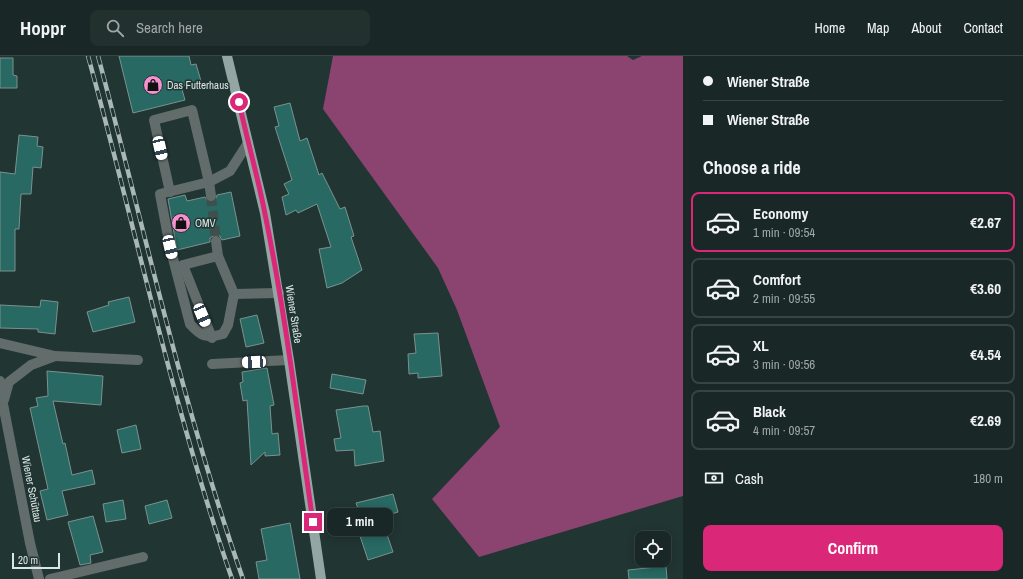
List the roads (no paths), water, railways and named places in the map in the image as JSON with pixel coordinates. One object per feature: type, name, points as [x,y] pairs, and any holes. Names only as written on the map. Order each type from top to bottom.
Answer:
[{"type":"main road","name":"Wiener Straße","points":[[227,56],[265,214],[279,293],[321,579]]},
{"type":"street","points":[[170,192],[154,120],[192,110],[211,196]]},
{"type":"street","points":[[216,241],[218,256],[234,294],[228,325],[222,334],[212,338],[198,333],[190,324],[177,279],[160,194],[209,182],[230,170],[248,142]]},
{"type":"street","points":[[212,338],[183,265],[218,256]]},
{"type":"street","points":[[234,294],[279,293]]},
{"type":"street","name":"Wiener Schüttau","points":[[0,343],[55,356],[138,360]]},
{"type":"street","name":"Wiener Schüttau","points":[[3,404],[9,382],[31,365],[55,356]]},
{"type":"street","points":[[212,364],[289,360]]},
{"type":"street","name":"Wiener Schüttau","points":[[0,381],[3,404],[30,543],[39,579]]},
{"type":"street","points":[[50,579],[143,557]]},
{"type":"tunnel","points":[[211,196],[216,241]]},
{"type":"railway","points":[[88,56],[191,450],[232,579]]},
{"type":"railway","points":[[98,56],[183,385],[221,515],[243,579]]},
{"type":"place","name":"Das Futterhaus","points":[[153,85]]},
{"type":"place","name":"OMV","points":[[181,223]]}]
